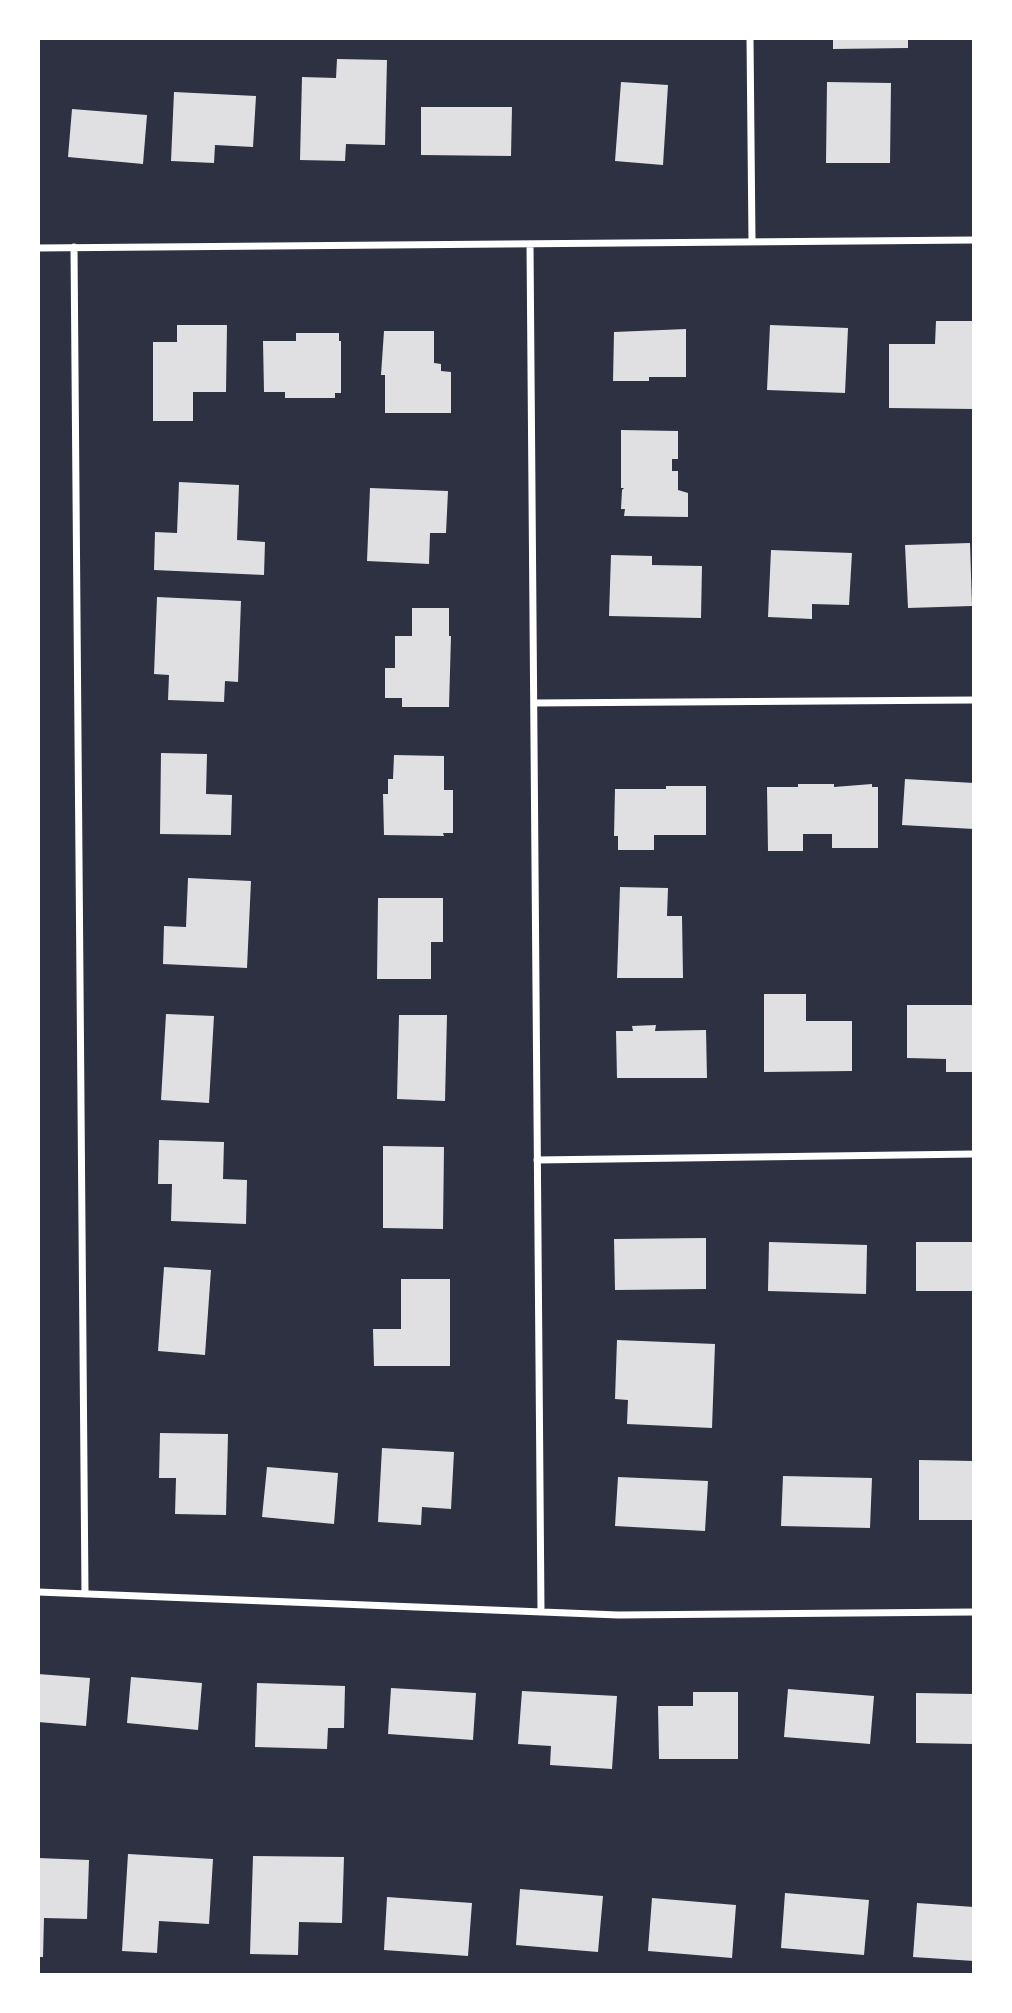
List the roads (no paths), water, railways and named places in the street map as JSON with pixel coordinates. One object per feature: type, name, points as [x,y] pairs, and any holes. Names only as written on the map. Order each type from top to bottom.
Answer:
[{"type":"street","points":[[750,38],[752,241]]},
{"type":"street","points":[[38,248],[974,240]]},
{"type":"street","points":[[530,244],[541,1611]]},
{"type":"street","points":[[74,247],[85,1594]]},
{"type":"street","points":[[534,703],[974,700]]},
{"type":"street","points":[[537,1160],[974,1154]]},
{"type":"street","points":[[38,1592],[618,1615],[974,1612]]}]
